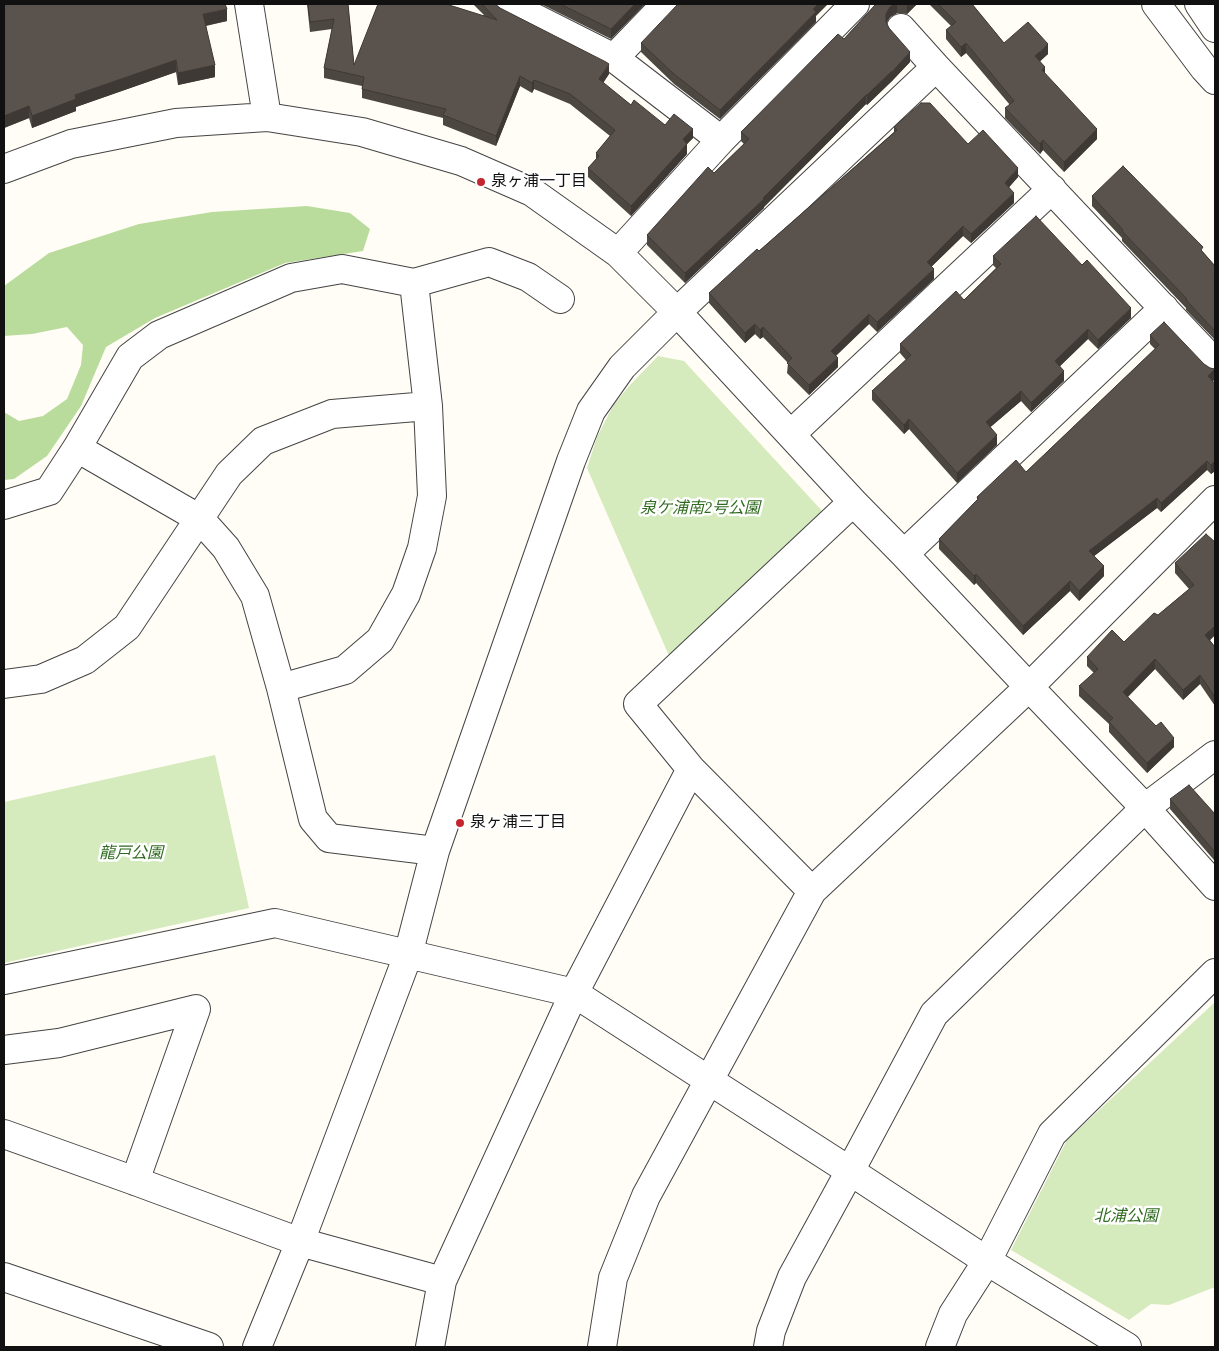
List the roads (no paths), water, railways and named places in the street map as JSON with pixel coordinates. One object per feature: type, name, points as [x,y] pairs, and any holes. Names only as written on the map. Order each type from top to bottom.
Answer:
[{"type":"street","points":[[249,4],[267,117]]},
{"type":"street","points":[[507,4],[614,58],[720,140]]},
{"type":"street","points":[[614,58],[666,4]]},
{"type":"street","points":[[618,254],[720,140],[855,4]]},
{"type":"street","points":[[1156,4],[1215,80]]},
{"type":"street","points":[[1200,4],[1215,28]]},
{"type":"street","points":[[901,28],[1215,363]]},
{"type":"street","points":[[257,1347],[300,1242],[408,955],[435,851],[591,411],[622,367],[677,312],[936,67]]},
{"type":"street","points":[[4,169],[71,144],[185,122],[267,117],[362,132],[460,161],[532,192],[618,254],[677,312],[853,502],[1145,808],[1215,886]]},
{"type":"street","points":[[791,434],[1052,189]]},
{"type":"street","points":[[4,505],[49,491],[130,357],[159,335],[291,278],[342,269],[414,283],[490,262],[528,277],[560,298]]},
{"type":"street","points":[[281,688],[346,670],[380,640],[406,594],[422,548],[432,496],[428,406],[414,283]]},
{"type":"street","points":[[904,554],[1164,308]]},
{"type":"street","points":[[4,684],[41,680],[85,660],[127,627],[229,474],[263,441],[332,414],[428,406]]},
{"type":"street","points":[[76,448],[200,519],[226,548],[256,596],[313,819],[329,838],[435,851]]},
{"type":"street","points":[[602,1347],[613,1278],[646,1196],[812,891],[1029,687],[1215,500]]},
{"type":"street","points":[[812,891],[691,769],[638,704],[853,502]]},
{"type":"street","points":[[768,1347],[771,1331],[792,1277],[934,1014],[1145,808],[1215,755]]},
{"type":"street","points":[[430,1347],[442,1281],[574,993],[691,769]]},
{"type":"street","points":[[4,980],[275,923],[574,993],[850,1170],[987,1261],[1127,1347]]},
{"type":"street","points":[[940,1347],[953,1314],[987,1261],[1052,1134],[1215,972]]},
{"type":"street","points":[[4,1050],[59,1043],[196,1009],[135,1181]]},
{"type":"street","points":[[4,1134],[300,1242],[442,1281]]},
{"type":"street","points":[[4,1277],[209,1347]]},
{"type":"place","name":"泉ヶ浦一丁目","points":[[481,182]]},
{"type":"place","name":"泉ヶ浦三丁目","points":[[460,823]]},
{"type":"park label","name":"泉ケ浦南2号公園","points":[[700,509]]},
{"type":"park label","name":"龍戸公園","points":[[131,854]]},
{"type":"park label","name":"北浦公園","points":[[1126,1217]]}]
